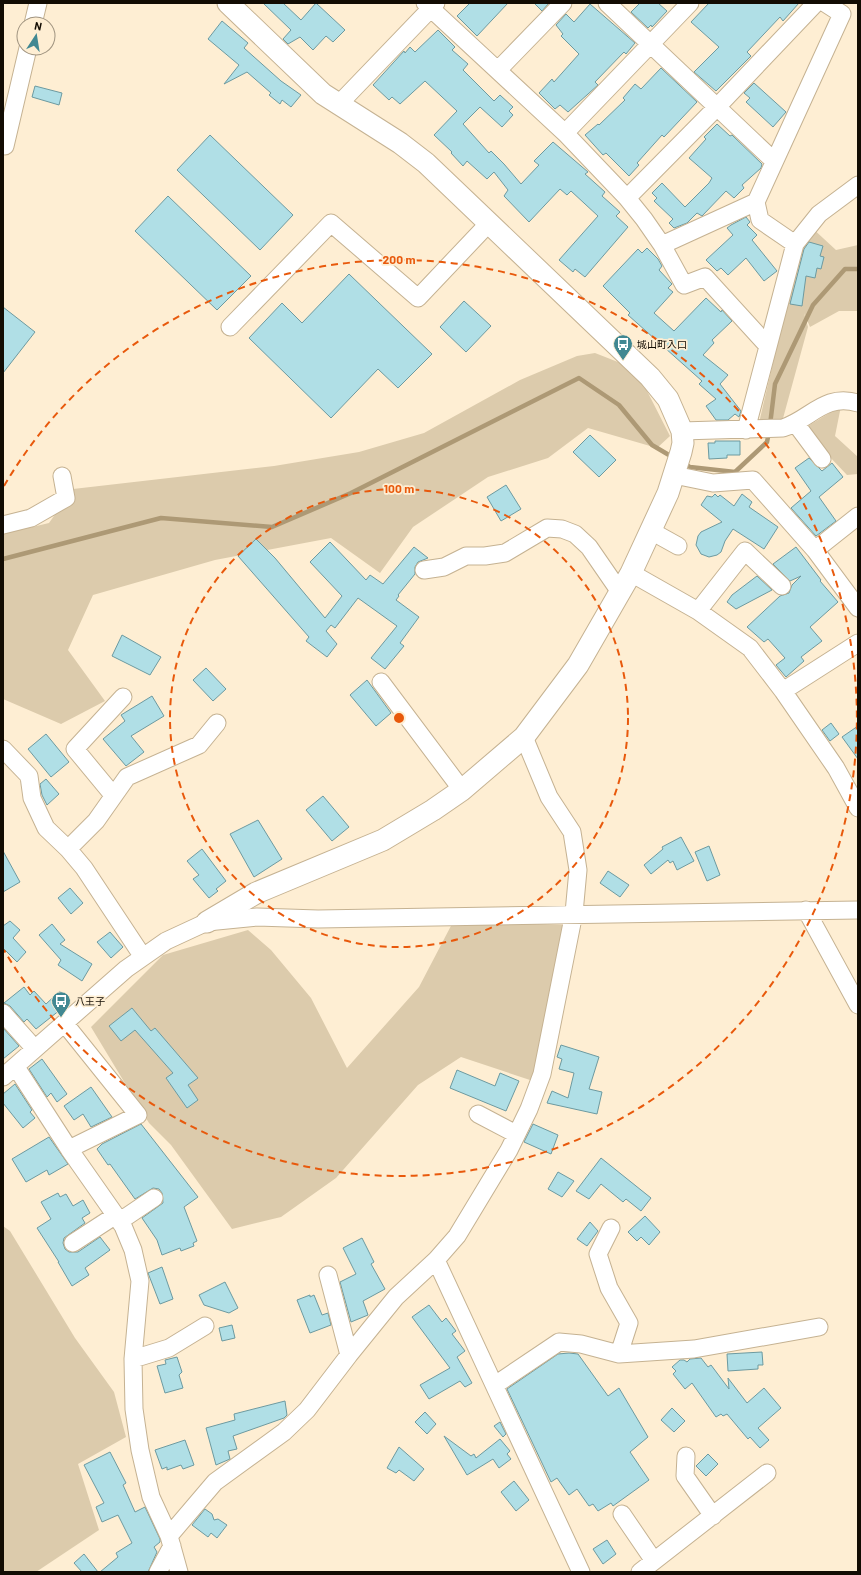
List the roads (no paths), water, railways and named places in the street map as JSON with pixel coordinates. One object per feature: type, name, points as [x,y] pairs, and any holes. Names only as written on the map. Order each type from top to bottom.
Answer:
[{"type":"street","points":[[35,16],[38,3]]},
{"type":"street","points":[[179,1572],[170,1541],[151,1497],[140,1450],[134,1409],[133,1359],[140,1281],[133,1250],[118,1218],[69,1149],[9,1072],[126,969],[166,941],[207,922],[256,893],[383,840],[462,790],[524,737],[578,665],[631,573],[651,531],[674,475],[683,443],[682,431],[668,399],[650,377],[426,163],[400,143],[338,105],[323,94],[228,3]]},
{"type":"street","points":[[498,70],[563,3]]},
{"type":"street","points":[[607,3],[718,106],[774,161]]},
{"type":"street","points":[[565,133],[690,3]]},
{"type":"street","points":[[627,198],[718,106],[816,3]]},
{"type":"street","points":[[795,244],[760,220],[756,202],[842,14],[824,3]]},
{"type":"street","points":[[338,105],[431,5],[565,133],[627,198],[644,218],[662,245],[684,285],[705,277],[767,345]]},
{"type":"street","points":[[3,144],[5,146],[26,56]]},
{"type":"street","points":[[752,430],[767,345],[795,244],[819,214],[858,185]]},
{"type":"street","points":[[662,245],[756,202]]},
{"type":"street","points":[[230,327],[331,223],[418,298],[489,223]]},
{"type":"street","points":[[682,431],[752,430],[790,426],[819,406],[849,400],[858,403]]},
{"type":"street","points":[[790,426],[822,459]]},
{"type":"street","points":[[674,475],[713,483],[753,480],[815,550],[858,608]]},
{"type":"street","points":[[3,525],[31,518],[66,498],[62,476]]},
{"type":"street","points":[[815,550],[858,516]]},
{"type":"street","points":[[424,570],[444,567],[466,556],[485,556],[505,553],[547,528],[562,529],[575,534],[589,547],[620,592]]},
{"type":"street","points":[[651,531],[678,546]]},
{"type":"street","points":[[698,611],[745,551],[782,586]]},
{"type":"street","points":[[631,573],[698,611],[750,648],[783,691],[836,768],[858,808]]},
{"type":"street","points":[[783,691],[858,643]]},
{"type":"street","points":[[381,682],[462,790]]},
{"type":"street","points":[[113,795],[75,749],[123,697]]},
{"type":"street","points":[[68,849],[96,821],[127,777],[199,745],[217,723]]},
{"type":"street","points":[[158,1572],[170,1541],[215,1482],[284,1432],[307,1410],[396,1297],[436,1260],[457,1236],[529,1109],[542,1074],[574,913],[578,870],[572,832],[549,797],[524,737]]},
{"type":"street","points":[[3,750],[29,776],[32,798],[46,828],[68,849],[84,868],[143,956]]},
{"type":"street","points":[[806,910],[858,1005]]},
{"type":"street","points":[[207,922],[257,917],[318,919],[574,913],[858,910]]},
{"type":"street","points":[[3,1013],[35,1049]]},
{"type":"street","points":[[65,1024],[138,1114],[69,1149]]},
{"type":"street","points":[[478,1114],[516,1134]]},
{"type":"street","points":[[73,1243],[154,1198]]},
{"type":"street","points":[[611,1228],[598,1254],[609,1288],[629,1323],[619,1354]]},
{"type":"street","points":[[436,1260],[581,1572]]},
{"type":"street","points":[[328,1275],[349,1356]]},
{"type":"street","points":[[133,1359],[170,1348],[205,1326]]},
{"type":"street","points":[[495,1385],[559,1342],[581,1344],[619,1354],[694,1349],[819,1327]]},
{"type":"street","points":[[686,1456],[685,1476],[713,1516]]},
{"type":"street","points":[[640,1572],[767,1473]]},
{"type":"street","points":[[622,1514],[654,1561]]},
{"type":"waterway","points":[[770,425],[775,384],[813,305],[845,269],[858,269]]},
{"type":"waterway","points":[[3,559],[161,518],[272,527],[351,493],[579,378],[619,405],[652,445],[674,458]]},
{"type":"waterway","points":[[684,463],[690,467],[735,472],[767,442],[769,432]]},
{"type":"place","name":"城山町入口","points":[[623,361]]},
{"type":"place","name":"八王子","points":[[61,1018]]}]
